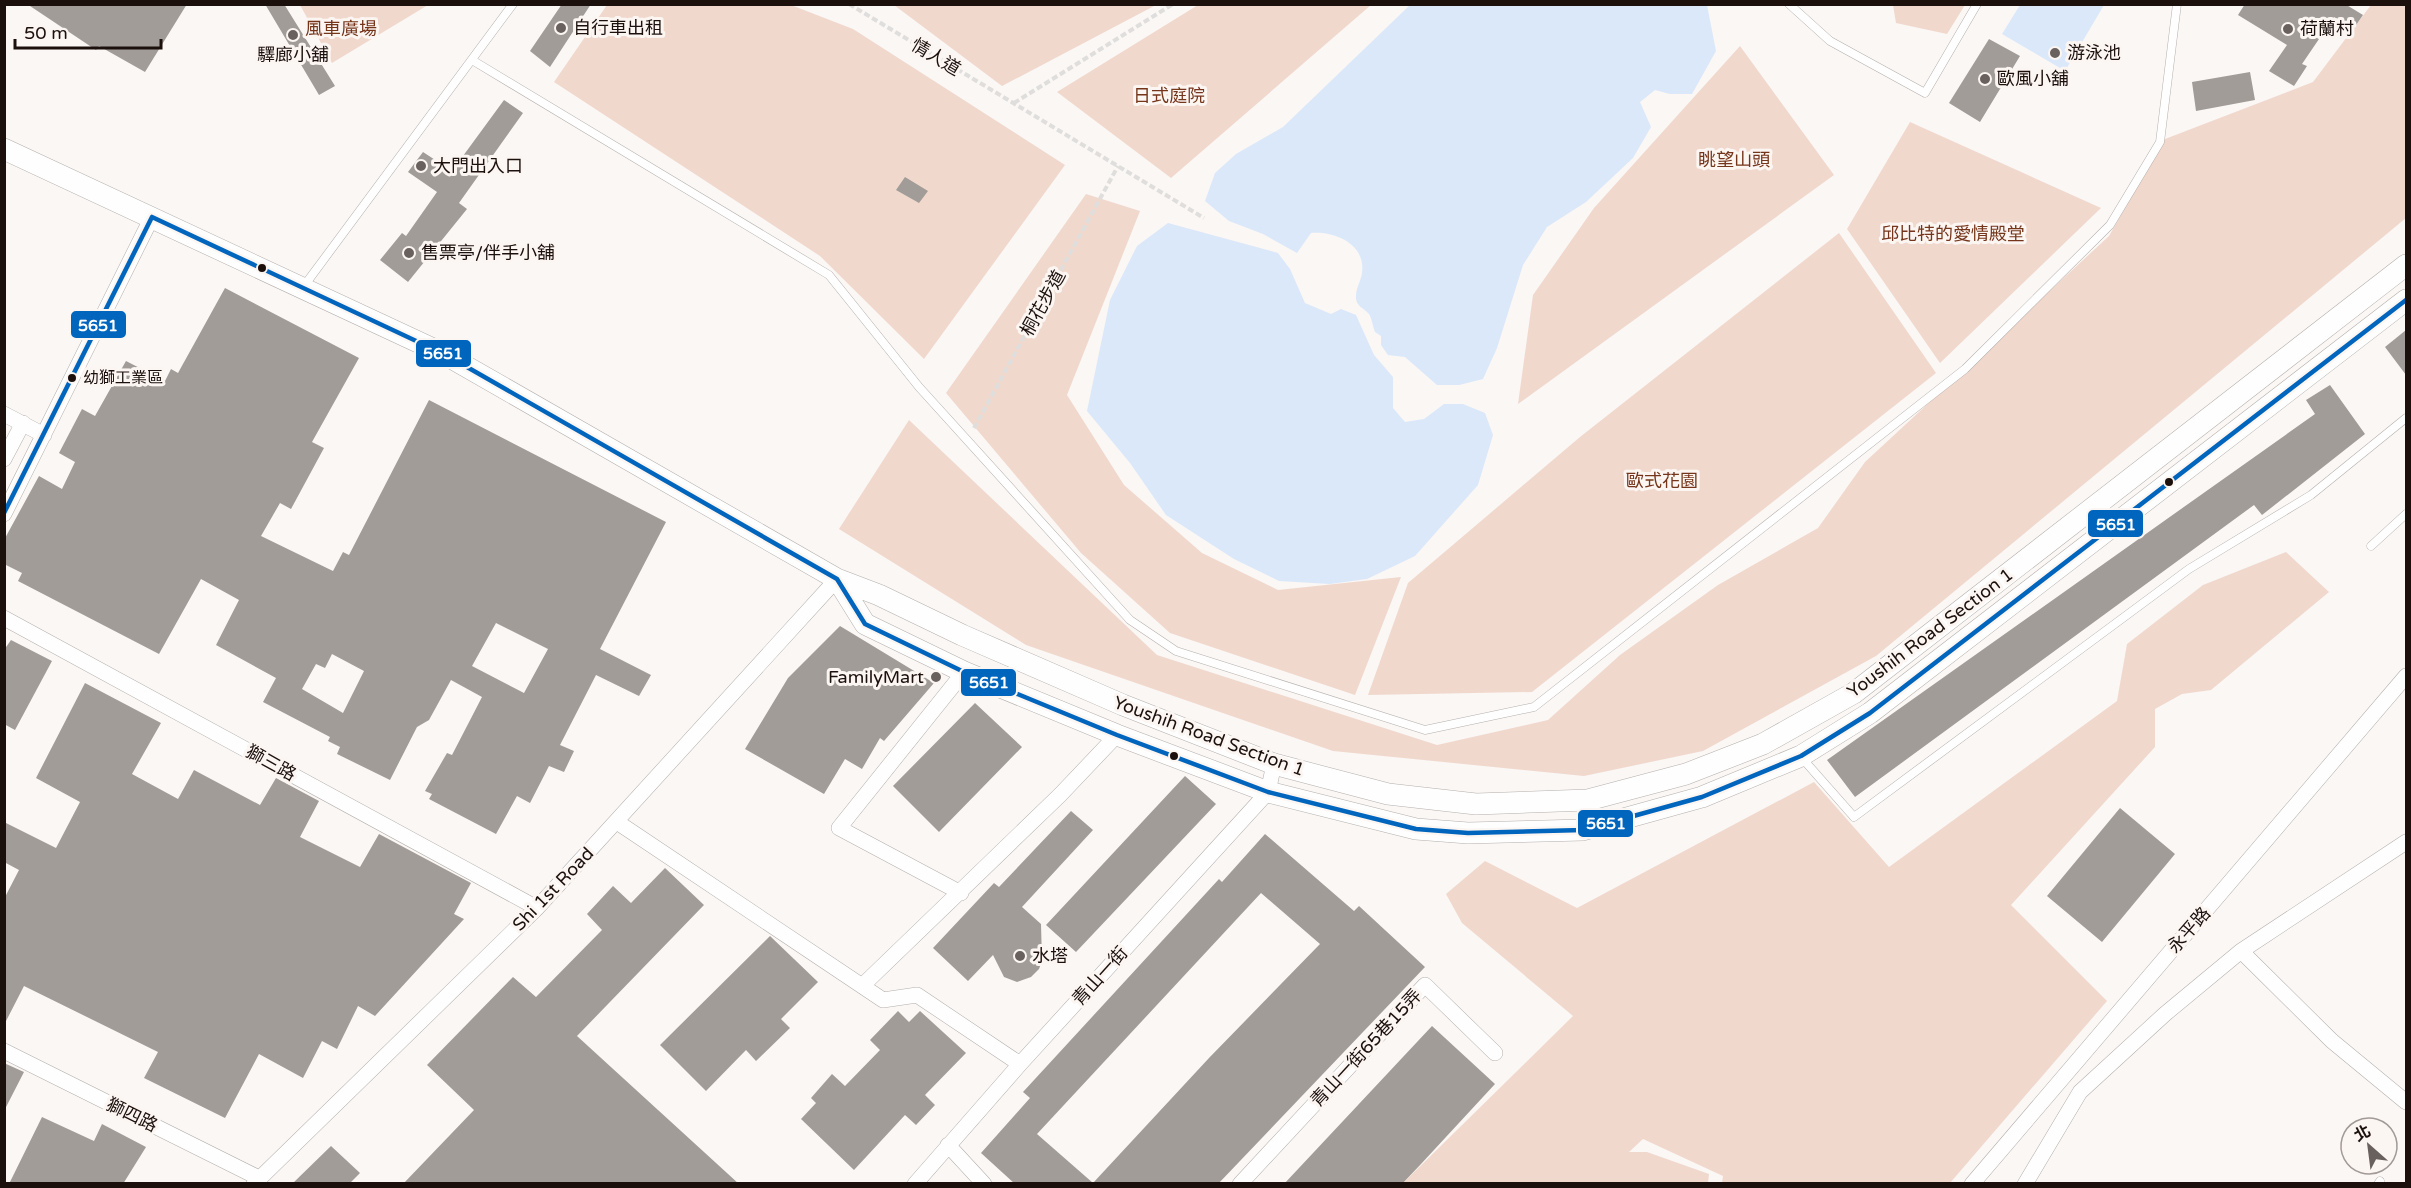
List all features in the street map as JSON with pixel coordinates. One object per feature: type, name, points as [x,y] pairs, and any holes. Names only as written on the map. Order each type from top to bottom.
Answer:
[{"type":"street","name":"Youshih Road Section 1","points":[[4,149],[446,355],[837,579],[879,594],[962,635],[1123,705],[1274,764],[1388,794],[1476,804],[1588,800],[1686,774],[1763,744],[1854,693],[2406,266]]},
{"type":"street","points":[[4,514],[152,217]]},
{"type":"street","name":"Youshih Road Section 1","points":[[837,579],[865,624],[964,672],[1117,735],[1268,792],[1416,829],[1468,833],[1583,830],[1702,797],[1801,756],[1870,713],[2406,300]]},
{"type":"street","points":[[4,414],[44,435]]},
{"type":"street","points":[[4,459],[23,423]]},
{"type":"street","name":"Shi 1st Road","points":[[257,1181],[537,908],[837,579]]},
{"type":"street","name":"獅三路","points":[[4,618],[537,908]]},
{"type":"street","points":[[961,893],[839,828],[964,672]]},
{"type":"street","name":"永平路","points":[[1972,1184],[2406,676]]},
{"type":"street","points":[[862,986],[961,893],[1117,735]]},
{"type":"street","points":[[1268,792],[1274,764]]},
{"type":"street","name":"青山一街","points":[[915,1184],[1020,1064],[1268,792]]},
{"type":"street","points":[[617,822],[883,1000],[917,996],[1020,1064]]},
{"type":"street","points":[[2025,1184],[2080,1092],[2165,1014],[2241,951],[2406,842]]},
{"type":"street","points":[[2241,951],[2332,1041],[2406,1102]]},
{"type":"street","name":"青山一街65巷15弄","points":[[1240,1184],[1425,985],[1495,1053]]},
{"type":"street","name":"獅四路","points":[[4,1051],[257,1181]]},
{"type":"street","points":[[2063,1077],[2080,1092]]},
{"type":"street","points":[[948,1145],[984,1184]]},
{"type":"lane","points":[[303,288],[513,4]]},
{"type":"lane","points":[[1789,4],[1830,41],[1925,93],[1977,4]]},
{"type":"lane","points":[[472,60],[829,275],[919,387],[1130,620],[1176,651],[1425,730],[1534,707],[1965,369],[2110,225],[2160,142],[2177,4]]},
{"type":"lane","points":[[1801,756],[1854,817],[2189,569],[2312,495],[2406,418]]},
{"type":"lane","points":[[2371,546],[2406,514]]},
{"type":"path","name":"情人道","points":[[849,4],[1204,218]]},
{"type":"path","points":[[1014,103],[1173,4]]},
{"type":"path","name":"桐花步道","points":[[968,440],[1118,166]]},
{"type":"green space","points":[[1893,4],[1965,5],[1947,34],[1896,23]]},
{"type":"green space","name":"風車廣場","points":[[300,5],[428,5],[332,63]]},
{"type":"green space","points":[[607,5],[791,5],[853,29],[1065,165],[924,359],[820,256],[554,82]]},
{"type":"green space","points":[[894,5],[1156,5],[1002,86]]},
{"type":"green space","name":"日式庭院","points":[[1198,5],[1371,5],[1171,178],[1057,92]]},
{"type":"green space","points":[[2371,5],[2406,5],[2406,218],[1876,656],[1703,751],[1584,776],[1333,751],[1026,645],[839,529],[909,420],[1157,655],[1437,745],[1548,720],[1620,655],[1718,585],[1818,528],[1865,462],[2109,236],[2165,139],[2313,82]]},
{"type":"green space","name":"眺望山頭","points":[[1740,46],[1834,175],[1518,404],[1533,295],[1594,208]]},
{"type":"green space","name":"邱比特的愛情殿堂","points":[[1910,122],[2101,208],[1940,363],[1847,229]]},
{"type":"green space","points":[[1086,194],[1140,211],[1067,395],[1124,485],[1202,553],[1278,590],[1401,577],[1355,695],[1170,633],[1081,553],[946,393]]},
{"type":"green space","name":"歐式花園","points":[[1839,233],[1936,373],[1532,692],[1368,695],[1408,583],[1580,437]]},
{"type":"green space","points":[[2286,552],[2329,592],[2211,690],[2182,694],[2155,709],[2155,747],[2011,905],[2107,1001],[1950,1183],[1722,1183],[1723,1176],[1643,1139],[1629,1152],[1647,1152],[1709,1174],[1708,1183],[1403,1183],[1573,1016],[1462,923],[1446,894],[1485,861],[1577,908],[1814,782],[1889,867],[2117,701],[2127,644],[2203,585]]},
{"type":"water","points":[[1410,5],[1707,5],[1716,51],[1692,94],[1670,94],[1655,90],[1640,102],[1651,127],[1633,158],[1586,202],[1547,227],[1523,265],[1497,348],[1483,379],[1459,385],[1437,385],[1405,357],[1388,355],[1381,345],[1381,336],[1375,332],[1369,314],[1357,302],[1356,293],[1362,263],[1359,254],[1347,241],[1330,234],[1311,233],[1297,253],[1263,234],[1229,221],[1205,201],[1215,173],[1236,154],[1283,127]]},
{"type":"water","name":"游泳池","points":[[2020,5],[2104,5],[2065,71],[2002,34]]},
{"type":"water","points":[[1168,223],[1278,253],[1290,269],[1305,303],[1331,314],[1341,309],[1356,315],[1374,355],[1393,377],[1393,408],[1405,422],[1424,419],[1444,404],[1463,404],[1485,413],[1493,435],[1478,485],[1415,556],[1367,579],[1330,584],[1279,581],[1234,559],[1166,515],[1130,463],[1087,411],[1110,300],[1137,246]]},
{"type":"building","points":[[27,4],[187,4],[145,72],[99,46],[96,50]]},
{"type":"building","name":"驛廊小舖","points":[[265,4],[284,4],[335,86],[319,95]]},
{"type":"building","name":"自行車出租","points":[[562,4],[591,4],[550,67],[530,51]]},
{"type":"building","points":[[2245,4],[2345,4],[2363,15],[2354,28],[2334,17],[2302,64],[2307,66],[2294,86],[2269,71],[2287,45],[2238,15]]},
{"type":"building","name":"歐風小舖","points":[[1989,39],[2020,56],[1980,122],[1949,103]]},
{"type":"building","points":[[2250,72],[2255,100],[2196,111],[2192,82]]},
{"type":"building","points":[[504,100],[523,113],[459,203],[467,209],[408,282],[380,260],[402,233],[406,236],[437,192],[408,172],[423,152],[452,171]]},
{"type":"building","points":[[905,177],[928,191],[919,203],[896,190]]},
{"type":"building","points":[[225,288],[359,358],[312,442],[324,448],[291,509],[280,503],[261,536],[333,571],[343,552],[349,555],[429,400],[666,522],[600,649],[651,675],[639,696],[596,675],[560,745],[574,751],[564,772],[549,766],[530,803],[517,796],[496,834],[429,799],[432,794],[425,791],[447,753],[452,755],[482,697],[451,680],[429,720],[417,727],[390,780],[337,754],[340,747],[328,741],[330,737],[263,702],[276,678],[216,645],[239,600],[201,579],[159,654],[18,581],[22,573],[4,564],[4,540],[39,476],[62,489],[75,462],[59,453],[82,409],[95,416],[126,361],[165,381],[171,369],[178,373]],"holes":[[[496,623],[548,649],[524,693],[472,666]],[[332,654],[364,671],[343,713],[302,689],[316,664],[325,668]]]},
{"type":"building","points":[[2406,330],[2406,375],[2385,347]]},
{"type":"building","points":[[2330,385],[2365,434],[2262,515],[2254,505],[1855,797],[1827,760],[2315,414],[2306,400]]},
{"type":"building","points":[[840,626],[934,683],[884,741],[880,738],[862,769],[845,759],[824,794],[745,749],[788,678]]},
{"type":"building","points":[[11,640],[52,661],[15,730],[4,724],[4,650]]},
{"type":"building","points":[[85,683],[161,723],[132,774],[178,799],[194,770],[260,805],[276,778],[319,801],[300,837],[360,867],[379,834],[471,883],[454,914],[464,919],[375,1016],[358,1006],[337,1049],[322,1041],[303,1078],[259,1054],[225,1118],[144,1078],[158,1052],[24,986],[4,1025],[4,899],[19,870],[4,862],[4,822],[56,848],[80,802],[36,778]]},
{"type":"building","points":[[975,703],[1022,747],[939,832],[893,786]]},
{"type":"building","points":[[1185,776],[1216,804],[1076,952],[1046,925]]},
{"type":"building","points":[[2120,808],[2175,854],[2102,942],[2047,896]]},
{"type":"building","points":[[1071,811],[1093,830],[1022,907],[1041,924],[1042,961],[1039,969],[1031,977],[1017,982],[1004,977],[993,955],[968,981],[933,948],[994,883],[999,887]]},
{"type":"building","points":[[1265,834],[1354,911],[1359,906],[1425,967],[1218,1184],[1015,1184],[981,1153],[1030,1098],[1023,1092],[1219,879],[1222,882]],"holes":[[[1261,893],[1320,944],[1209,1058],[1093,1183],[1037,1134]]]},
{"type":"building","points":[[665,868],[704,905],[577,1036],[739,1184],[403,1184],[474,1110],[427,1065],[513,977],[536,997],[602,930],[587,914],[613,886],[631,903]]},
{"type":"building","points":[[770,936],[818,982],[781,1019],[790,1028],[756,1061],[746,1050],[706,1091],[660,1045]]},
{"type":"building","points":[[898,1011],[909,1022],[920,1011],[966,1053],[925,1095],[935,1105],[916,1125],[905,1115],[854,1170],[801,1119],[816,1103],[811,1098],[832,1074],[845,1086],[880,1050],[870,1040]]},
{"type":"building","points":[[1432,1026],[1495,1084],[1421,1164],[1402,1184],[1284,1184]]},
{"type":"building","points":[[4,1063],[24,1072],[4,1111]]},
{"type":"building","points":[[42,1117],[94,1141],[102,1124],[146,1147],[123,1184],[9,1184]]},
{"type":"building","points":[[331,1146],[360,1173],[349,1184],[292,1184]]},
{"type":"transit line","name":"5651","points":[[152,217],[446,355],[837,579],[865,624],[964,672],[1117,735],[1268,792],[1416,829],[1468,833],[1583,830],[1702,797],[1801,756],[1870,713],[2406,300]]},
{"type":"transit line","name":"5651","points":[[4,513],[152,217]]},
{"type":"place","name":"自行車出租","points":[[561,28]]},
{"type":"place","name":"荷蘭村","points":[[2288,29]]},
{"type":"place","name":"驛廊小舖","points":[[293,35]]},
{"type":"place","name":"游泳池","points":[[2055,53]]},
{"type":"place","name":"歐風小舖","points":[[1985,79]]},
{"type":"place","name":"大門出入口","points":[[421,166]]},
{"type":"place","name":"售票亭/伴手小舖","points":[[409,253]]},
{"type":"place","name":"幼獅工業區","points":[[72,378]]},
{"type":"place","name":"FamilyMart","points":[[936,677]]},
{"type":"place","name":"水塔","points":[[1020,956]]}]
